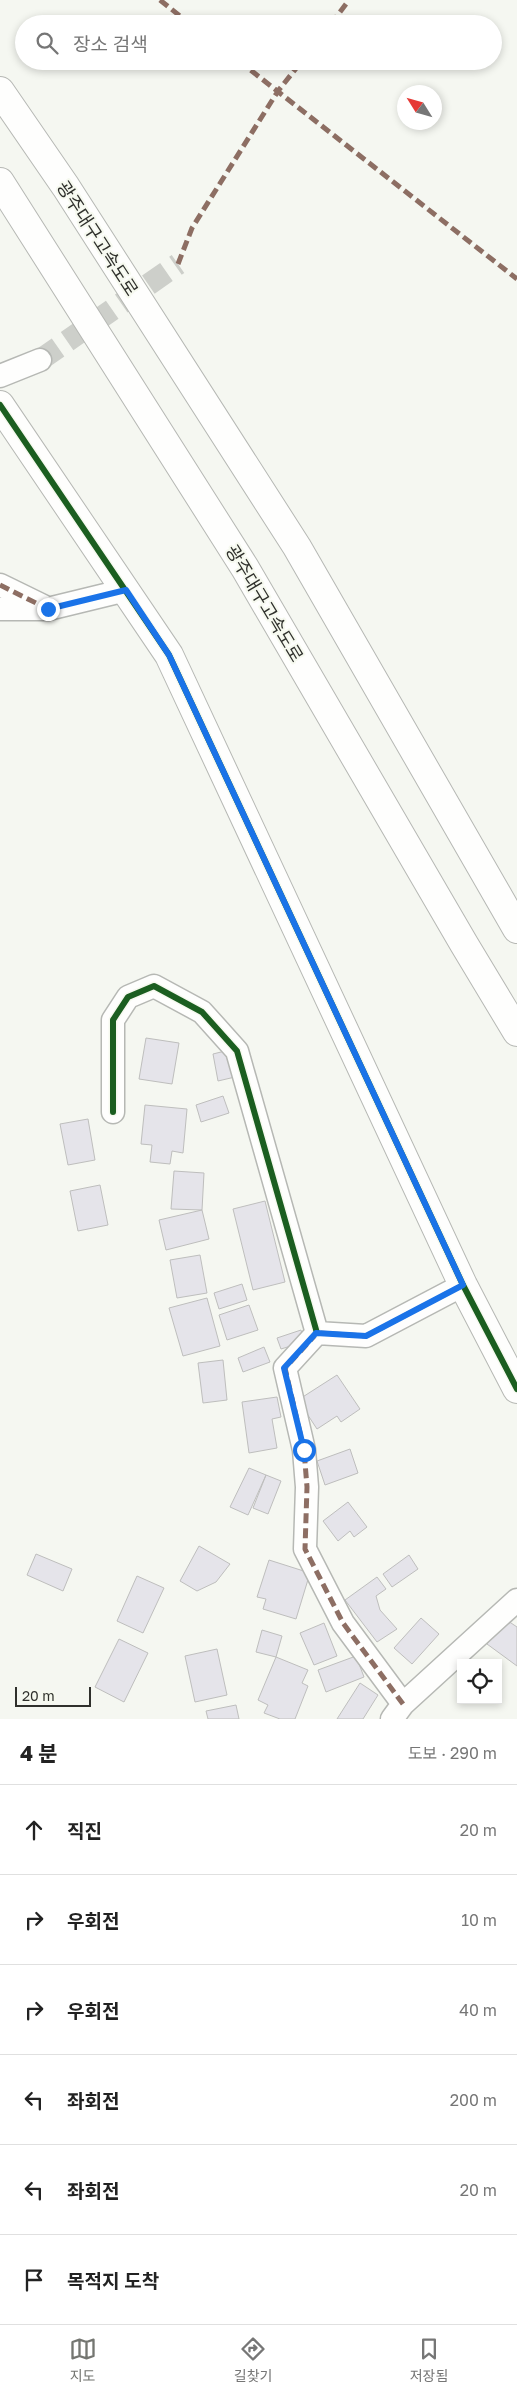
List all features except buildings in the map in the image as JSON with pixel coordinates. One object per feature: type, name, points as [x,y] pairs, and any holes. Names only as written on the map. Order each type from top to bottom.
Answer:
[{"type":"main road","name":"광주대구고속도로","points":[[0,91],[66,187],[297,547],[517,929]]},
{"type":"main road","name":"광주대구고속도로","points":[[0,182],[245,568],[517,1032]]},
{"type":"main road","points":[[0,405],[169,655],[463,1285],[517,1389]]},
{"type":"street","points":[[0,376],[40,360]]},
{"type":"street","points":[[0,585],[48,609]]},
{"type":"street","points":[[0,609],[48,609],[126,590]]},
{"type":"street","points":[[113,1112],[113,1020],[128,997],[154,986],[202,1012],[237,1051],[316,1333]]},
{"type":"street","points":[[316,1333],[366,1336],[463,1285]]},
{"type":"street","points":[[316,1333],[284,1368],[304,1450],[307,1487],[305,1549],[343,1623],[397,1711],[517,1600]]},
{"type":"tunnel","points":[[40,360],[178,264]]},
{"type":"marked path","points":[[160,0],[179,15]]},
{"type":"marked path","points":[[338,15],[349,0]]},
{"type":"marked path","points":[[250,70],[517,279]]},
{"type":"marked path","points":[[178,264],[192,228],[278,91],[295,70]]},
{"type":"marked path","points":[[0,585],[48,609]]},
{"type":"marked path","points":[[317,1333],[366,1336],[463,1285]]},
{"type":"marked path","points":[[317,1333],[285,1368],[304,1450],[307,1487],[305,1549],[343,1623],[403,1704]]},
{"type":"cycle path","points":[[0,405],[169,655],[463,1285],[517,1389]]},
{"type":"cycle path","points":[[113,1112],[113,1020],[128,997],[154,986],[202,1012],[237,1051],[317,1333]]},
{"type":"route","points":[[48,609],[126,590],[169,655],[463,1285],[366,1336],[316,1333],[284,1368],[304,1450]]}]
